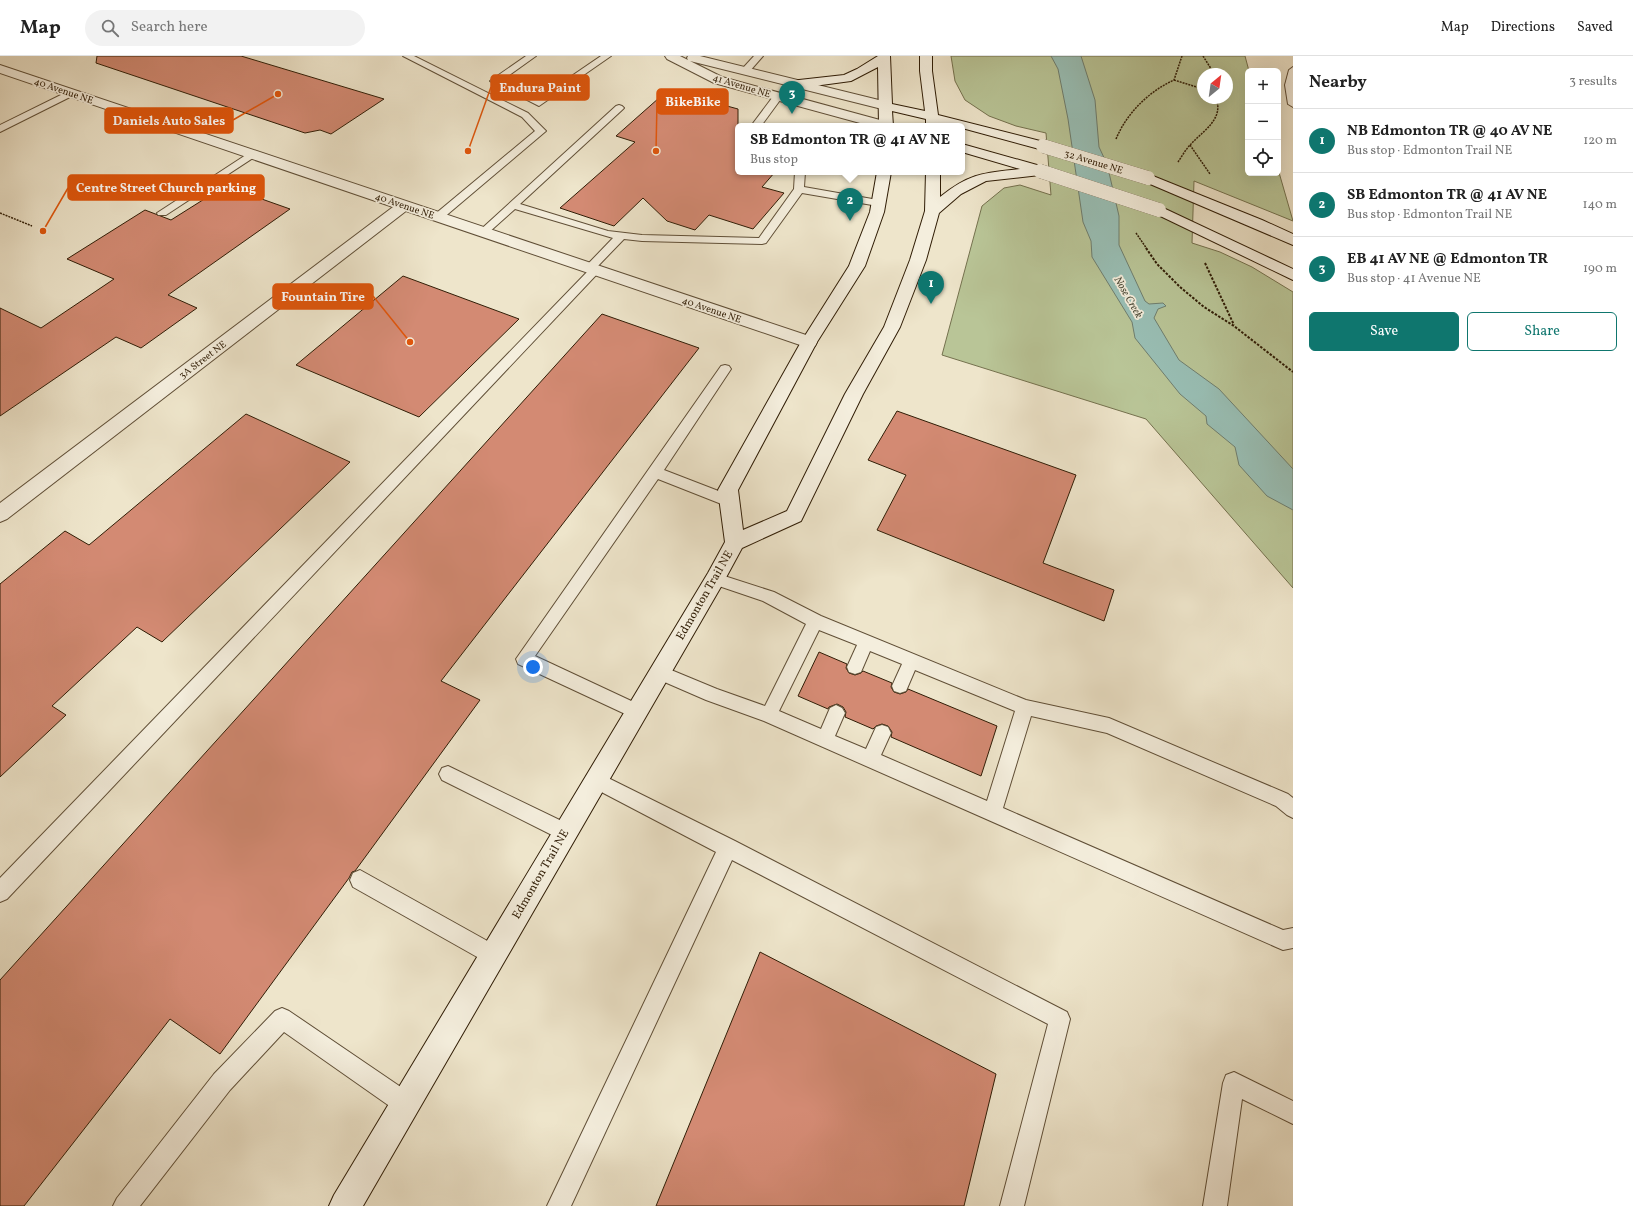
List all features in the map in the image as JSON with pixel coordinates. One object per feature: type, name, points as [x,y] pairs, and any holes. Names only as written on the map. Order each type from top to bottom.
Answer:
[{"type":"main road","name":"41 Avenue NE","points":[[671,56],[718,80],[875,123]]},
{"type":"main road","name":"41 Avenue NE","points":[[683,56],[746,70],[886,106]]},
{"type":"main road","points":[[926,56],[926,71],[933,122]]},
{"type":"main road","points":[[799,84],[847,78],[861,72],[884,58],[886,123]]},
{"type":"main road","name":"40 Avenue NE","points":[[0,68],[809,342]]},
{"type":"main road","name":"32 Avenue NE","points":[[886,106],[933,122]]},
{"type":"main road","name":"32 Avenue NE","points":[[965,126],[978,128],[1043,146],[1148,178],[1257,223],[1293,240]]},
{"type":"main road","points":[[965,149],[1040,171],[1159,210],[1293,275]]},
{"type":"main road","points":[[932,211],[955,191],[974,180],[983,177],[1040,171]]},
{"type":"main road","name":"Edmonton Trail NE","points":[[735,542],[728,490],[809,342],[857,266],[877,212],[883,175]]},
{"type":"main road","name":"Edmonton Trail NE","points":[[346,1206],[735,542],[794,516],[854,394],[892,327],[918,260],[932,211],[932,175]]},
{"type":"main road","name":"3A Street NE","points":[[0,514],[405,205]]},
{"type":"lane","points":[[407,56],[525,115],[541,131],[438,217]]},
{"type":"lane","points":[[532,56],[495,81],[539,103],[595,60],[607,56]]},
{"type":"lane","points":[[746,70],[759,56]]},
{"type":"lane","points":[[1293,70],[1290,85],[1293,104]]},
{"type":"lane","points":[[0,129],[72,93]]},
{"type":"lane","points":[[758,123],[778,96]]},
{"type":"lane","points":[[483,232],[619,108]]},
{"type":"lane","points":[[162,213],[252,154]]},
{"type":"lane","points":[[513,205],[608,234],[621,236],[762,241],[799,189],[800,175]]},
{"type":"lane","points":[[799,189],[878,203]]},
{"type":"lane","points":[[0,892],[593,269],[621,236]]},
{"type":"lane","points":[[636,711],[524,659],[725,369]]},
{"type":"lane","points":[[655,472],[729,501]]},
{"type":"lane","points":[[715,578],[768,596],[815,621],[1025,707],[1109,726],[1282,800],[1293,808]]},
{"type":"lane","points":[[769,715],[815,621]]},
{"type":"lane","points":[[855,667],[866,642]]},
{"type":"lane","points":[[900,686],[911,661]]},
{"type":"lane","points":[[659,672],[712,695],[769,715],[1283,940],[1293,938]]},
{"type":"lane","points":[[992,813],[1025,707]]},
{"type":"lane","points":[[825,740],[836,713]]},
{"type":"lane","points":[[870,760],[882,732]]},
{"type":"lane","points":[[448,774],[565,832]]},
{"type":"lane","points":[[596,780],[1060,1018],[1012,1206]]},
{"type":"lane","points":[[559,1206],[728,847]]},
{"type":"lane","points":[[360,880],[493,955]]},
{"type":"lane","points":[[125,1206],[222,1082],[282,1018],[406,1104]]},
{"type":"lane","points":[[1215,1206],[1234,1083],[1293,1113]]},
{"type":"path","points":[[1203,56],[1210,68]]},
{"type":"path","points":[[1174,80],[1197,87]]},
{"type":"path","points":[[1174,167],[1190,145],[1215,120],[1218,104]]},
{"type":"path","points":[[0,213],[32,226]]},
{"type":"path","points":[[1205,262],[1234,326]]},
{"type":"green space","points":[[951,56],[1245,56],[1248,68],[1245,68],[1245,176],[1280,176],[1293,221],[1194,181],[1192,243],[1220,252],[1252,267],[1293,292],[1293,588],[1146,419],[942,355],[982,206],[1004,188],[1020,185],[1051,195],[1046,133],[1016,126],[989,116],[965,100],[955,81]]},
{"type":"water","name":"Nose Creek","points":[[1051,56],[1081,56],[1095,100],[1099,147],[1107,164],[1119,216],[1119,245],[1145,301],[1149,304],[1163,303],[1166,306],[1158,309],[1154,318],[1179,360],[1219,389],[1293,469],[1293,510],[1267,496],[1239,465],[1235,447],[1207,424],[1206,416],[1180,394],[1135,338],[1132,322],[1092,257],[1091,241],[1083,222],[1068,119],[1058,69]]},
{"type":"building","points":[[97,56],[241,56],[384,99],[331,134],[320,130],[305,133],[96,63]]},
{"type":"building","points":[[668,90],[738,109],[738,123],[735,123],[735,175],[772,175],[762,187],[784,193],[753,229],[709,215],[695,230],[667,221],[643,198],[614,226],[560,208],[635,142],[616,136]]},
{"type":"building","points":[[225,186],[290,209],[168,295],[197,308],[141,348],[116,337],[0,416],[0,308],[41,328],[114,279],[67,259],[145,210],[171,220]]},
{"type":"building","points":[[403,276],[519,319],[419,417],[296,365]]},
{"type":"building","points":[[602,314],[699,348],[441,681],[480,700],[355,871],[352,872],[220,1054],[170,1019],[24,1206],[0,1206],[0,980]]},
{"type":"building","points":[[897,411],[1076,475],[1043,563],[1114,590],[1104,621],[877,530],[906,475],[868,460]]},
{"type":"building","points":[[246,414],[350,462],[162,642],[137,627],[52,706],[66,715],[0,777],[0,584],[65,531],[89,545]]},
{"type":"building","points":[[819,652],[847,664],[846,668],[849,673],[855,675],[863,671],[892,683],[891,687],[894,692],[900,694],[906,692],[908,689],[997,726],[981,776],[891,737],[892,732],[888,726],[882,724],[873,729],[845,717],[846,712],[843,707],[837,704],[829,707],[828,709],[798,696]]},
{"type":"building","points":[[760,952],[996,1074],[964,1206],[656,1206]]},
{"type":"place","name":"Daniels Auto Sales","points":[[278,94]]},
{"type":"place","name":"EB 41 AV NE @ Edmonton TR","points":[[792,114]]},
{"type":"place","name":"Endura Paint","points":[[468,151]]},
{"type":"place","name":"BikeBike","points":[[656,151]]},
{"type":"place","name":"SB Edmonton TR @ 41 AV NE","points":[[850,221]]},
{"type":"place","name":"Centre Street Church parking","points":[[43,231]]},
{"type":"place","name":"NB Edmonton TR @ 40 AV NE","points":[[931,304]]},
{"type":"place","name":"Fountain Tire","points":[[410,342]]}]
